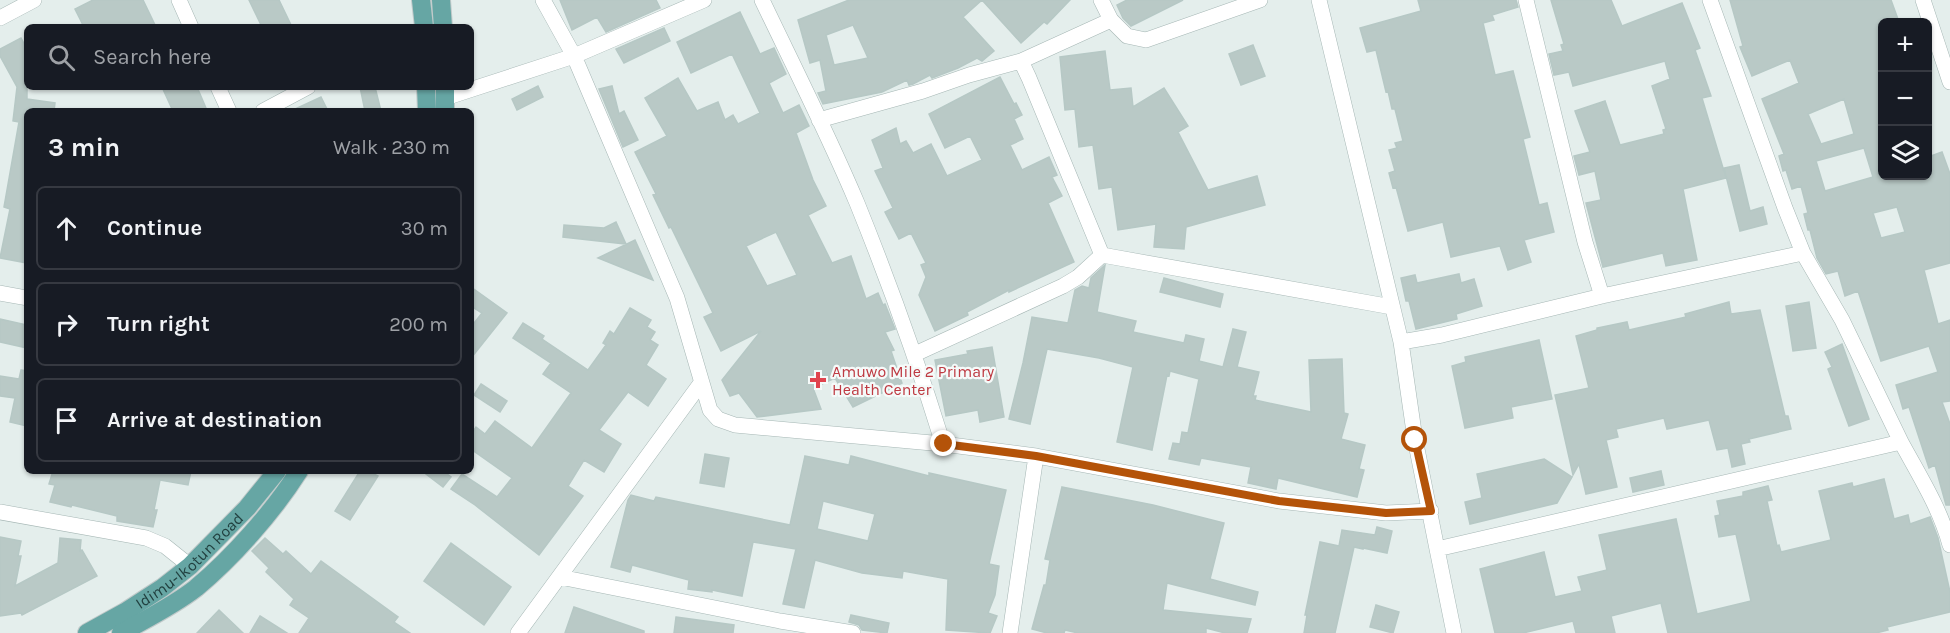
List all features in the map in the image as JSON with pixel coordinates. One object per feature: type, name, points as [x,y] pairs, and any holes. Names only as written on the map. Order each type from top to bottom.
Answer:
[{"type":"main road","points":[[421,0],[424,24]]},
{"type":"main road","points":[[441,0],[443,24]]},
{"type":"main road","points":[[426,90],[427,108]]},
{"type":"main road","name":"Idimu-Ikotun Road","points":[[87,633],[153,594],[190,566],[248,508],[275,474]]},
{"type":"main road","points":[[121,633],[195,588],[234,551],[261,521],[297,474]]},
{"type":"street","points":[[0,18],[34,0]]},
{"type":"street","points":[[179,0],[190,24]]},
{"type":"street","points":[[543,0],[574,56],[677,298],[710,410],[718,419],[735,425],[944,444],[1036,456],[1279,501],[1386,513],[1431,511]]},
{"type":"street","points":[[474,89],[574,56],[704,0]]},
{"type":"street","points":[[762,0],[856,202],[915,354],[944,444]]},
{"type":"street","points":[[1101,0],[1111,20],[1127,36],[1146,40],[1260,0]]},
{"type":"street","points":[[1319,0],[1401,342],[1415,440],[1454,633]]},
{"type":"street","points":[[1526,0],[1584,242],[1602,296]]},
{"type":"street","points":[[1710,0],[1803,253],[1842,320],[1901,442],[1937,508],[1950,545]]},
{"type":"street","points":[[1923,0],[1950,82]]},
{"type":"street","points":[[819,120],[1021,61],[1111,20]]},
{"type":"street","points":[[1021,61],[1102,255]]},
{"type":"street","points":[[219,90],[228,108]]},
{"type":"street","points":[[269,108],[302,90]]},
{"type":"street","points":[[445,99],[472,90]]},
{"type":"street","points":[[1401,342],[1442,335],[1602,296],[1803,253]]},
{"type":"street","points":[[915,354],[1063,286],[1078,277],[1102,255]]},
{"type":"street","points":[[1102,255],[1392,308]]},
{"type":"street","points":[[0,293],[24,297]]},
{"type":"street","points":[[518,633],[701,383]]},
{"type":"street","points":[[1437,549],[1901,442]]},
{"type":"street","points":[[1010,633],[1036,456]]},
{"type":"street","points":[[0,512],[146,538],[165,546],[190,566]]},
{"type":"street","points":[[560,577],[780,621],[853,633]]},
{"type":"building","points":[[93,0],[143,0],[155,24],[82,24],[75,9]]},
{"type":"building","points":[[249,0],[279,0],[291,24],[261,24]]},
{"type":"building","points":[[560,0],[656,0],[660,8],[606,32],[597,17],[572,30]]},
{"type":"building","points":[[849,0],[982,0],[963,17],[994,51],[982,61],[977,58],[958,68],[932,78],[930,75],[913,84],[909,85],[907,80],[882,92],[823,104],[818,93],[826,91],[820,60],[810,63],[798,20]],"holes":[[[853,25],[868,58],[834,65],[826,35]]]},
{"type":"building","points":[[982,0],[1070,0],[1047,24],[1044,22],[1021,43]]},
{"type":"building","points":[[1127,0],[1183,0],[1131,26],[1123,18],[1117,5]]},
{"type":"building","points":[[1418,0],[1516,0],[1518,7],[1492,15],[1494,20],[1483,23],[1495,75],[1513,71],[1530,137],[1523,139],[1539,205],[1547,203],[1554,232],[1524,240],[1531,262],[1508,270],[1500,246],[1451,257],[1443,222],[1408,231],[1396,187],[1393,188],[1389,173],[1395,171],[1389,150],[1397,148],[1395,143],[1403,141],[1395,109],[1392,109],[1388,91],[1386,92],[1376,50],[1367,52],[1360,28],[1421,11]]},
{"type":"building","points":[[1551,0],[1611,0],[1622,26],[1682,3],[1700,48],[1695,50],[1711,96],[1702,98],[1726,178],[1683,189],[1697,260],[1666,266],[1663,253],[1603,267],[1586,203],[1601,200],[1595,171],[1579,175],[1574,156],[1590,152],[1575,111],[1605,101],[1620,145],[1664,134],[1663,130],[1666,129],[1652,86],[1670,79],[1665,61],[1573,86],[1569,72],[1554,75],[1549,54],[1563,51],[1561,45],[1564,44]]},
{"type":"building","points":[[1730,0],[1891,0],[1898,18],[1878,18],[1878,180],[1932,180],[1932,156],[1942,152],[1950,174],[1950,263],[1924,270],[1938,324],[1950,320],[1950,401],[1942,402],[1950,424],[1950,505],[1946,505],[1935,465],[1929,468],[1909,407],[1903,409],[1896,385],[1938,372],[1929,346],[1881,361],[1858,291],[1845,296],[1838,271],[1826,274],[1817,258],[1810,230],[1808,230],[1804,214],[1808,213],[1801,186],[1792,189],[1786,170],[1783,171],[1779,156],[1784,154],[1762,99],[1799,83],[1790,60],[1752,76],[1740,47],[1743,46]],"holes":[[[1844,99],[1854,134],[1821,144],[1808,114]],[[1864,148],[1873,177],[1825,191],[1816,161]],[[1897,207],[1905,232],[1881,238],[1873,213]]]},
{"type":"building","points":[[740,12],[760,54],[774,48],[786,74],[769,83],[783,113],[799,105],[809,126],[796,133],[813,180],[826,206],[808,215],[832,263],[851,256],[866,299],[878,293],[883,305],[885,304],[895,329],[885,332],[894,350],[891,351],[902,383],[853,407],[835,378],[813,388],[821,409],[757,417],[739,393],[730,396],[722,380],[761,331],[721,351],[704,317],[713,313],[653,195],[656,194],[635,152],[667,136],[645,98],[678,78],[697,111],[718,102],[725,120],[733,115],[738,124],[760,113],[732,54],[691,73],[677,42]],"holes":[[[776,232],[797,275],[767,286],[746,246]]]},
{"type":"building","points":[[664,28],[670,41],[624,63],[616,49]]},
{"type":"building","points":[[21,38],[24,44],[24,90],[27,90],[27,99],[55,103],[54,108],[24,108],[24,262],[0,258],[10,209],[4,207],[19,122],[13,121],[17,87],[0,56],[0,49]]},
{"type":"building","points":[[1253,45],[1265,76],[1241,85],[1229,54]]},
{"type":"building","points":[[1105,51],[1110,90],[1131,88],[1133,107],[1164,88],[1188,126],[1178,132],[1208,190],[1257,176],[1265,205],[1186,227],[1184,249],[1154,247],[1156,224],[1118,230],[1112,187],[1099,189],[1093,145],[1079,147],[1075,109],[1065,110],[1060,57]]},
{"type":"building","points":[[1000,77],[1022,115],[1014,119],[1023,139],[1010,145],[1022,170],[1049,157],[1057,175],[1052,177],[1062,196],[1048,203],[1074,262],[1009,292],[1009,290],[967,312],[968,315],[935,331],[919,295],[926,277],[921,265],[926,263],[911,233],[899,239],[885,212],[893,208],[875,171],[883,168],[872,140],[896,128],[900,144],[906,141],[913,153],[931,144],[947,176],[982,160],[970,136],[945,148],[929,114]]},
{"type":"building","points":[[538,86],[543,97],[517,110],[512,99]]},
{"type":"building","points":[[612,86],[619,114],[624,111],[638,140],[623,147],[599,89]]},
{"type":"building","points":[[163,90],[198,90],[206,108],[172,108]]},
{"type":"building","points":[[361,90],[376,90],[380,108],[364,108]]},
{"type":"building","points":[[321,97],[326,108],[297,108]]},
{"type":"building","points":[[1739,165],[1750,211],[1763,207],[1767,224],[1740,231],[1724,168]]},
{"type":"building","points":[[616,222],[626,244],[563,237],[564,225],[604,228]]},
{"type":"building","points":[[635,240],[653,280],[598,258]]},
{"type":"building","points":[[1105,265],[1097,312],[1136,321],[1133,332],[1184,343],[1186,335],[1204,339],[1199,361],[1223,367],[1233,329],[1246,332],[1237,367],[1259,372],[1253,396],[1256,396],[1255,400],[1311,412],[1309,360],[1342,359],[1344,413],[1348,414],[1341,439],[1365,445],[1359,469],[1364,470],[1357,497],[1278,478],[1276,489],[1248,483],[1251,467],[1201,458],[1199,465],[1169,459],[1173,443],[1180,444],[1182,432],[1188,433],[1199,379],[1170,371],[1169,376],[1167,375],[1152,450],[1117,442],[1133,367],[1099,358],[1047,349],[1030,424],[1009,419],[1032,317],[1068,323],[1075,290],[1082,286],[1089,288],[1091,278]]},
{"type":"building","points":[[1459,274],[1461,283],[1474,279],[1482,306],[1456,314],[1457,319],[1416,329],[1401,278],[1415,275],[1417,283]]},
{"type":"building","points":[[1164,278],[1223,294],[1220,307],[1160,292]]},
{"type":"building","points":[[474,289],[507,313],[474,354],[474,323],[482,313],[474,308]]},
{"type":"building","points":[[1729,302],[1731,314],[1760,310],[1785,416],[1788,416],[1791,429],[1749,439],[1750,442],[1741,444],[1745,464],[1732,467],[1728,448],[1717,450],[1709,420],[1667,429],[1664,418],[1616,429],[1618,437],[1606,440],[1617,487],[1586,494],[1579,464],[1573,475],[1555,395],[1589,388],[1576,336],[1597,330],[1597,328],[1627,322],[1629,330],[1686,317],[1685,314]]},
{"type":"building","points":[[1809,302],[1816,348],[1793,351],[1786,306]]},
{"type":"building","points":[[630,308],[651,320],[647,327],[655,332],[650,340],[658,345],[646,365],[666,379],[648,406],[628,392],[599,430],[621,444],[604,472],[584,460],[568,486],[583,496],[539,555],[451,489],[462,474],[497,497],[512,478],[474,451],[476,427],[485,434],[495,421],[532,448],[571,393],[543,374],[551,363],[513,338],[523,323],[544,336],[542,339],[588,370],[606,345],[603,343],[610,331],[614,334]]},
{"type":"building","points":[[0,319],[24,324],[24,347],[0,342]]},
{"type":"building","points":[[1539,340],[1552,399],[1511,407],[1513,418],[1465,428],[1452,366],[1466,362],[1465,357]]},
{"type":"building","points":[[1842,344],[1869,419],[1849,426],[1828,369],[1832,367],[1825,352]]},
{"type":"building","points":[[992,347],[1004,417],[980,422],[978,410],[946,416],[935,360]]},
{"type":"building","points":[[21,370],[24,370],[24,425],[10,422],[15,398],[0,396],[0,376],[19,379]]},
{"type":"building","points":[[481,384],[507,401],[500,412],[474,395]]},
{"type":"building","points":[[705,454],[729,458],[724,487],[700,483]]},
{"type":"building","points":[[805,456],[849,465],[851,456],[929,476],[929,473],[1006,490],[989,564],[999,566],[995,595],[988,613],[997,616],[990,633],[946,630],[948,579],[903,571],[902,578],[862,573],[815,560],[804,608],[783,604],[796,549],[753,542],[742,596],[712,590],[712,592],[688,589],[689,580],[632,565],[630,572],[611,567],[631,495],[654,501],[656,497],[790,525]],"holes":[[[823,501],[875,514],[868,541],[817,529]]]},
{"type":"building","points":[[1544,459],[1572,477],[1557,503],[1470,524],[1465,502],[1482,498],[1477,474]]},
{"type":"building","points":[[1661,471],[1664,485],[1633,492],[1630,478]]},
{"type":"building","points":[[52,474],[190,474],[188,485],[160,480],[153,527],[117,521],[117,516],[50,502],[55,485],[49,484]]},
{"type":"building","points":[[358,474],[378,476],[350,520],[335,511]]},
{"type":"building","points":[[426,474],[447,474],[451,477],[443,487]]},
{"type":"building","points":[[1884,479],[1894,519],[1908,515],[1910,524],[1930,517],[1938,538],[1950,592],[1950,612],[1887,627],[1888,630],[1876,633],[1668,633],[1661,603],[1611,616],[1615,633],[1576,633],[1573,621],[1523,633],[1495,633],[1480,569],[1544,552],[1555,597],[1582,591],[1578,577],[1607,570],[1599,535],[1676,519],[1697,614],[1751,601],[1736,534],[1719,537],[1715,516],[1720,515],[1717,501],[1743,496],[1743,492],[1768,486],[1772,500],[1767,501],[1777,546],[1779,545],[1781,552],[1831,540],[1819,491],[1852,483],[1853,487]]},
{"type":"building","points":[[1062,487],[1153,505],[1224,523],[1210,579],[1258,592],[1255,605],[1167,583],[1163,610],[1251,619],[1247,633],[1225,633],[1206,628],[1206,633],[1078,633],[1065,630],[1064,633],[1047,633],[1032,629],[1044,585],[1046,585],[1050,560],[1045,559]]},
{"type":"building","points":[[1377,527],[1392,531],[1387,553],[1354,547],[1335,633],[1304,633],[1307,615],[1305,615],[1320,542],[1339,546],[1342,530],[1375,535]]},
{"type":"building","points":[[0,537],[21,541],[18,556],[21,556],[15,586],[58,563],[60,538],[81,540],[80,551],[82,550],[97,576],[22,615],[21,613],[0,616]]},
{"type":"building","points":[[265,538],[283,554],[286,551],[311,574],[321,561],[398,617],[394,622],[410,633],[299,633],[309,618],[290,605],[294,599],[266,572],[269,568],[252,551]]},
{"type":"building","points":[[451,543],[511,587],[484,625],[424,581]]},
{"type":"building","points":[[1376,605],[1399,612],[1393,633],[1370,627]]},
{"type":"building","points":[[574,607],[644,631],[644,633],[565,633]]},
{"type":"building","points":[[219,610],[243,633],[197,633]]},
{"type":"building","points":[[851,615],[889,623],[887,633],[862,630],[859,625],[849,622]]},
{"type":"building","points":[[260,616],[287,633],[250,633]]},
{"type":"building","points":[[676,617],[734,625],[733,633],[674,633]]},
{"type":"place","name":"Amuwo Mile 2 Primary Health Center","points":[[818,380]]},
{"type":"route","points":[[944,444],[1036,456],[1279,501],[1386,513],[1431,511],[1415,440]]}]
